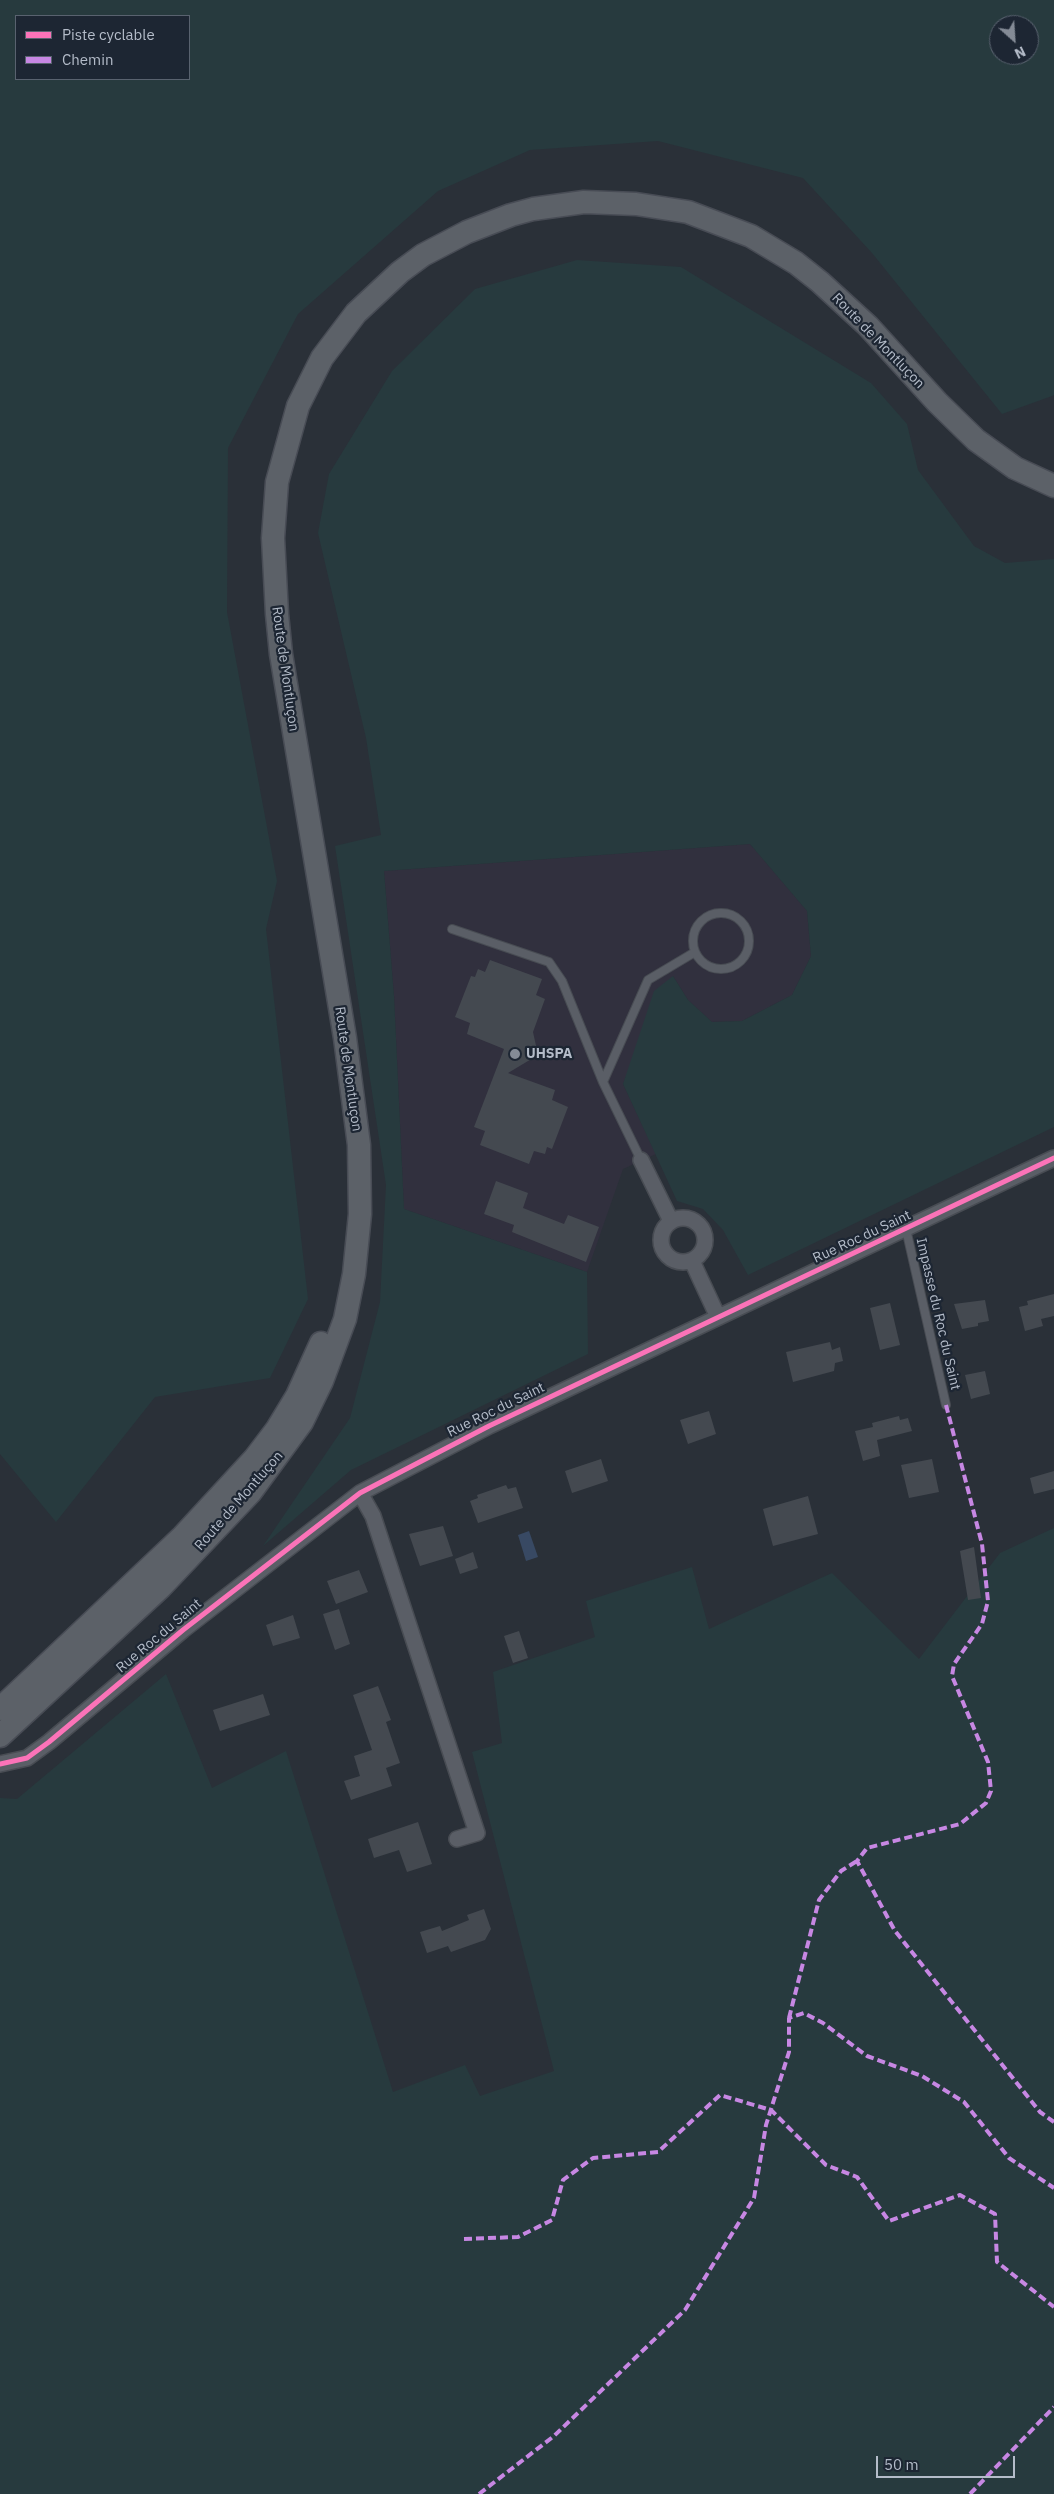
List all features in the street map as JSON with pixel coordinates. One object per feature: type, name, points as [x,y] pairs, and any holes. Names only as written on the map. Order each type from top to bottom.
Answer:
[{"type":"main road","name":"Route de Montluçon","points":[[0,1709],[184,1536],[255,1458],[277,1429],[297,1396],[312,1365],[334,1304],[345,1237],[347,1175],[345,1136],[334,1053],[266,638],[259,540],[266,468],[285,402],[318,341],[350,301],[390,264],[409,250],[455,223],[498,206],[549,194],[584,189],[628,190],[680,197],[731,212],[778,235],[807,255],[864,303],[983,429],[1013,451],[1054,472]]},
{"type":"main road","name":"Route de Montluçon","points":[[0,1736],[161,1587],[250,1493],[302,1422],[322,1381],[345,1319],[358,1245],[361,1193],[359,1145],[345,1038],[276,614],[273,538],[277,482],[298,406],[322,358],[356,313],[400,272],[423,255],[467,232],[511,215],[558,205],[593,202],[661,206],[688,212],[751,236],[796,263],[820,282],[868,326],[937,402],[976,440],[1015,468],[1054,486]]},
{"type":"street","name":"Rue Roc du Saint","points":[[0,1764],[27,1758],[49,1742],[183,1630],[360,1493],[451,1444],[1054,1158]]},
{"type":"street","points":[[641,1160],[671,1222]]},
{"type":"street","points":[[678,1219],[692,1220],[703,1230],[705,1237],[703,1251],[692,1261],[685,1263],[671,1259],[662,1248],[662,1233],[671,1222],[678,1219]]},
{"type":"street","points":[[692,1261],[718,1317]]},
{"type":"street","points":[[360,1493],[373,1516],[477,1834],[456,1839]]},
{"type":"lane","points":[[712,914],[731,914],[739,918],[749,934],[748,953],[735,966],[726,969],[707,966],[695,952],[694,933],[704,918],[712,914]]},
{"type":"lane","points":[[452,929],[550,962],[562,981],[604,1082],[641,1160]]},
{"type":"lane","points":[[604,1082],[648,980],[695,952]]},
{"type":"lane","name":"Impasse du Roc du Saint","points":[[906,1229],[946,1405]]},
{"type":"shaded area","name":"UHSPA","points":[[750,844],[807,911],[811,956],[792,995],[742,1021],[712,1022],[688,1000],[673,976],[623,1084],[656,1154],[623,1169],[587,1272],[404,1209],[394,996],[384,871]]},
{"type":"green space","points":[[0,0],[1054,0],[1054,395],[1052,396],[1002,414],[872,253],[803,178],[658,141],[530,150],[438,191],[298,314],[228,448],[227,612],[277,881],[266,929],[308,1299],[270,1378],[155,1397],[56,1522],[0,1454]]},
{"type":"green space","points":[[577,260],[681,267],[871,383],[907,424],[918,470],[974,546],[1005,563],[1054,559],[1054,1127],[748,1275],[723,1230],[703,1209],[677,1201],[623,1084],[654,991],[673,976],[688,1000],[712,1022],[742,1021],[792,995],[811,956],[807,911],[750,844],[384,871],[394,996],[404,1209],[587,1272],[588,1354],[351,1470],[263,1546],[350,1418],[380,1302],[386,1185],[335,846],[381,835],[366,738],[318,533],[329,474],[392,371],[475,289]]},
{"type":"green space","points":[[1054,1528],[1054,2494],[0,2494],[0,1798],[17,1799],[166,1674],[212,1788],[286,1751],[393,2092],[465,2065],[480,2096],[554,2071],[472,1752],[502,1743],[493,1672],[595,1637],[586,1601],[692,1567],[709,1629],[832,1573],[919,1659],[1000,1553]]},
{"type":"water","points":[[529,1531],[538,1557],[526,1561],[518,1535]]},
{"type":"building","points":[[490,960],[542,979],[536,995],[545,999],[533,1032],[538,1055],[508,1073],[555,1090],[552,1100],[568,1107],[552,1149],[547,1147],[545,1154],[534,1151],[529,1164],[480,1145],[485,1131],[474,1127],[504,1049],[467,1034],[470,1023],[455,1017],[471,976],[475,977],[478,969],[485,972]]},
{"type":"building","points":[[496,1181],[528,1193],[523,1208],[564,1224],[568,1215],[599,1227],[586,1262],[512,1232],[514,1225],[484,1214]]},
{"type":"building","points":[[1054,1294],[1054,1316],[1041,1319],[1043,1326],[1025,1331],[1019,1307],[1028,1305],[1027,1301]]},
{"type":"building","points":[[985,1300],[989,1321],[978,1323],[978,1326],[962,1329],[954,1304]]},
{"type":"building","points":[[890,1303],[900,1345],[880,1350],[870,1308]]},
{"type":"building","points":[[830,1342],[832,1350],[840,1347],[843,1361],[835,1363],[834,1371],[793,1382],[786,1352]]},
{"type":"building","points":[[985,1371],[990,1394],[971,1399],[965,1375]]},
{"type":"building","points":[[709,1411],[716,1434],[688,1444],[680,1420]]},
{"type":"building","points":[[899,1416],[900,1420],[908,1418],[912,1431],[877,1440],[880,1456],[863,1461],[855,1431],[873,1427],[872,1423]]},
{"type":"building","points":[[601,1459],[608,1481],[572,1493],[565,1471]]},
{"type":"building","points":[[932,1459],[939,1492],[909,1498],[901,1465]]},
{"type":"building","points":[[1054,1471],[1054,1489],[1034,1494],[1030,1478]]},
{"type":"building","points":[[506,1485],[508,1489],[516,1487],[523,1508],[478,1523],[470,1501],[478,1498],[477,1495]]},
{"type":"building","points":[[808,1496],[818,1534],[773,1546],[763,1509]]},
{"type":"building","points":[[443,1526],[453,1556],[420,1566],[409,1534]]},
{"type":"building","points":[[974,1547],[981,1598],[968,1600],[960,1551]]},
{"type":"building","points":[[473,1552],[478,1568],[460,1574],[455,1559]]},
{"type":"building","points":[[359,1570],[368,1592],[336,1604],[327,1581]]},
{"type":"building","points":[[339,1609],[350,1644],[335,1650],[323,1614]]},
{"type":"building","points":[[293,1615],[300,1638],[273,1646],[266,1625]]},
{"type":"building","points":[[519,1631],[528,1658],[513,1663],[504,1636]]},
{"type":"building","points":[[378,1686],[391,1720],[386,1722],[400,1763],[386,1768],[392,1786],[351,1800],[344,1781],[360,1776],[354,1756],[372,1750],[353,1695]]},
{"type":"building","points":[[263,1694],[270,1715],[220,1731],[213,1710]]},
{"type":"building","points":[[418,1822],[432,1864],[407,1872],[399,1850],[374,1858],[368,1839]]},
{"type":"building","points":[[484,1909],[491,1929],[485,1940],[451,1952],[448,1946],[427,1953],[420,1932],[440,1926],[442,1931],[469,1920],[467,1915]]},
{"type":"marked path","points":[[946,1405],[982,1544],[988,1601],[982,1624],[954,1664],[952,1676],[988,1762],[991,1791],[986,1803],[960,1824],[867,1848],[857,1861],[895,1931],[1040,2112],[1054,2122]]},
{"type":"marked path","points":[[789,2018],[819,1900],[841,1871],[857,1861]]},
{"type":"marked path","points":[[479,2494],[554,2436],[685,2310],[754,2198],[766,2125],[789,2052],[789,2018],[804,2013],[823,2023],[867,2056],[922,2076],[964,2102],[1009,2158],[1054,2188]]},
{"type":"marked path","points":[[464,2239],[518,2237],[552,2220],[563,2180],[593,2158],[658,2152],[720,2095],[771,2110],[826,2165],[857,2177],[889,2221],[960,2195],[995,2214],[997,2262],[1054,2307]]},
{"type":"marked path","points":[[970,2494],[1054,2407]]},
{"type":"cycle path","points":[[0,1764],[27,1758],[49,1742],[183,1630],[360,1493],[489,1426],[1054,1158]]},
{"type":"place","name":"UHSPA","points":[[515,1054]]}]
